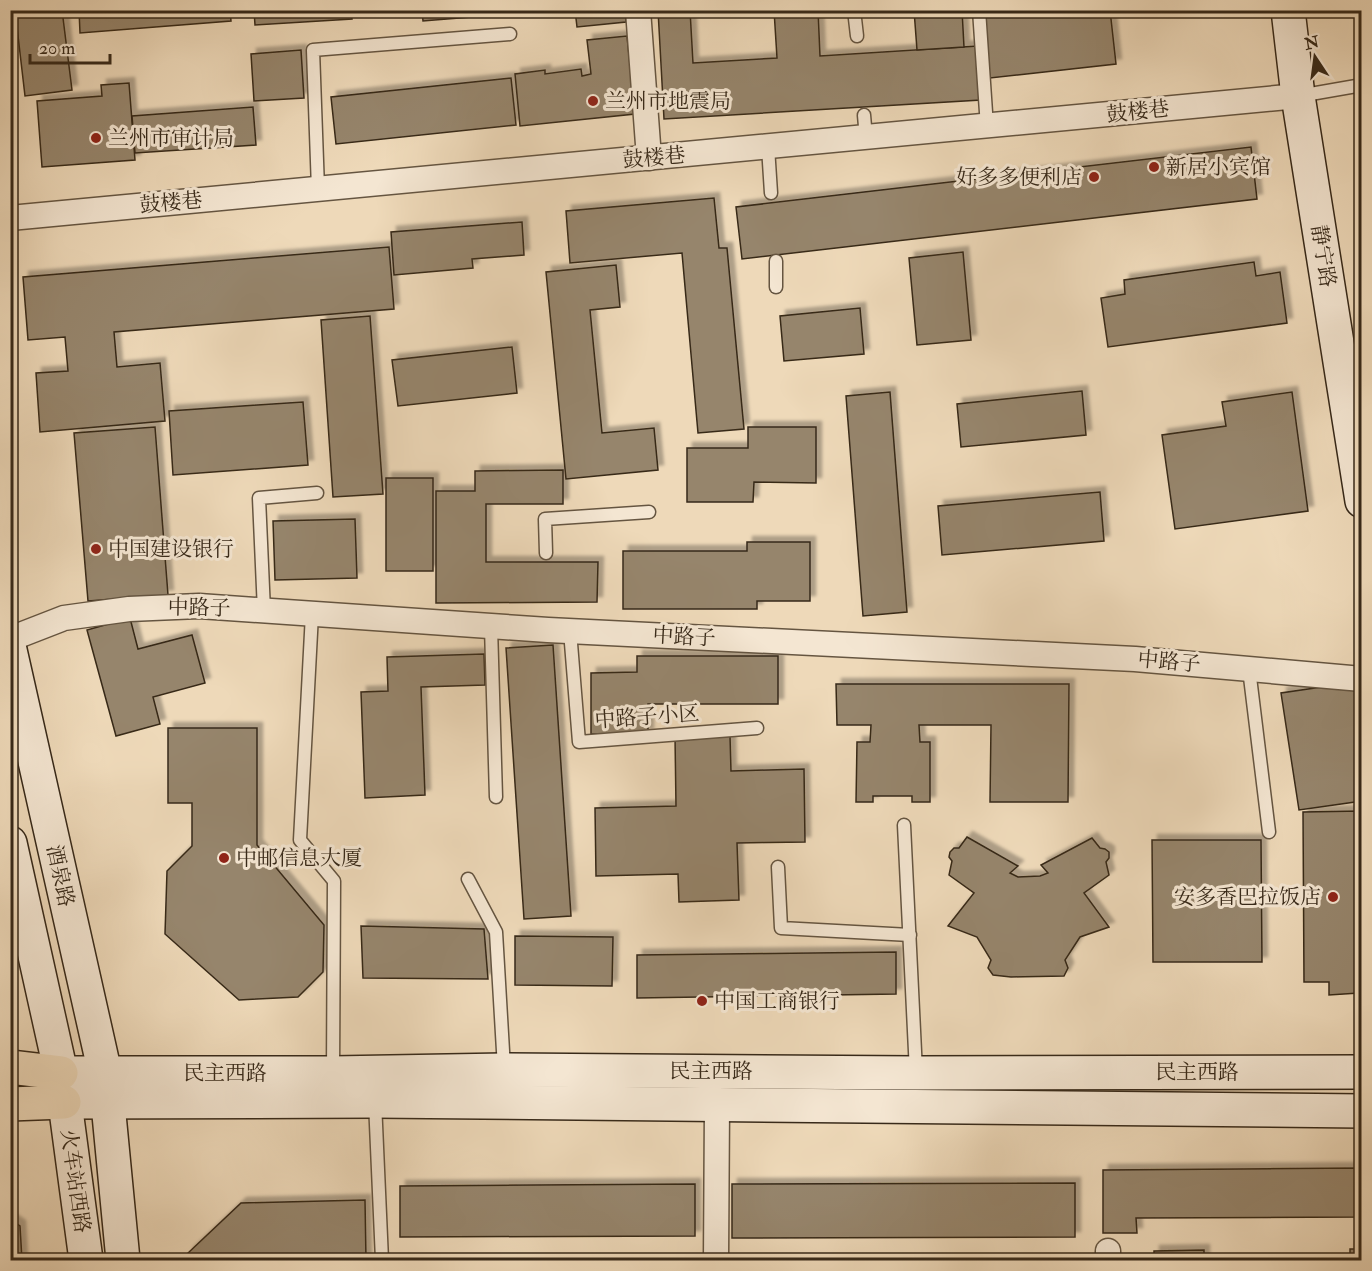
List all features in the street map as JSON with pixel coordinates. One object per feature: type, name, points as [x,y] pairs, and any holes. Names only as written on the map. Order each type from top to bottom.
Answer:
[{"type":"main road","name":"静宁路","points":[[1288,10],[1298,96],[1362,501]]},
{"type":"main road","name":"酒泉路","points":[[10,650],[107,1088]]},
{"type":"main road","name":"酒泉路","points":[[10,843],[62,1088]]},
{"type":"main road","points":[[10,1066],[62,1088]]},
{"type":"main road","name":"民主西路","points":[[107,1088],[333,1073],[504,1070],[916,1073],[1362,1072]]},
{"type":"main road","name":"民主西路","points":[[62,1088],[107,1088],[375,1101],[1362,1111]]},
{"type":"main road","name":"火车站西路","points":[[62,1088],[86,1260]]},
{"type":"main road","points":[[10,1104],[62,1088]]},
{"type":"main road","name":"火车站西路","points":[[107,1088],[123,1260]]},
{"type":"street","points":[[638,10],[649,158]]},
{"type":"street","name":"鼓楼巷","points":[[10,218],[768,147],[865,126],[987,127],[1298,96]]},
{"type":"street","name":"中路子","points":[[10,639],[64,618],[129,609],[199,606],[491,627],[555,627],[1135,659],[1362,679]]},
{"type":"street","points":[[716,1260],[717,1105]]},
{"type":"lane","points":[[854,10],[857,36]]},
{"type":"lane","points":[[979,10],[987,127]]},
{"type":"lane","points":[[318,189],[313,50],[510,34]]},
{"type":"lane","points":[[1298,96],[1362,86]]},
{"type":"lane","points":[[768,147],[771,193]]},
{"type":"lane","points":[[776,261],[776,286]]},
{"type":"lane","points":[[264,611],[259,498],[317,493]]},
{"type":"lane","points":[[546,553],[545,519],[649,512]]},
{"type":"lane","points":[[312,614],[300,840],[334,881],[333,1073]]},
{"type":"lane","points":[[491,627],[496,798]]},
{"type":"lane","name":"中路子小区","points":[[555,627],[579,742],[757,728]]},
{"type":"lane","points":[[1249,669],[1269,832]]},
{"type":"lane","points":[[904,825],[916,1073]]},
{"type":"lane","points":[[778,867],[781,928],[909,935]]},
{"type":"lane","points":[[468,879],[496,932],[504,1070]]},
{"type":"lane","points":[[375,1101],[382,1260]]},
{"type":"building","points":[[15,10],[62,10],[72,90],[25,96]]},
{"type":"building","points":[[79,10],[230,10],[231,21],[80,33]]},
{"type":"building","points":[[254,10],[351,10],[352,19],[255,25]]},
{"type":"building","points":[[422,10],[470,10],[471,17],[423,21]]},
{"type":"building","points":[[575,10],[625,10],[626,22],[577,27]]},
{"type":"building","points":[[658,10],[690,10],[693,63],[777,58],[774,10],[818,10],[820,56],[978,46],[981,100],[664,119]]},
{"type":"building","points":[[914,10],[962,10],[964,47],[917,50]]},
{"type":"building","points":[[982,10],[1110,10],[1116,64],[990,78]]},
{"type":"building","points":[[627,36],[635,114],[520,126],[515,74],[545,70],[545,74],[581,69],[582,76],[591,74],[587,40]]},
{"type":"building","points":[[301,50],[304,98],[254,101],[251,54]]},
{"type":"building","points":[[511,78],[516,125],[336,144],[331,97]]},
{"type":"building","points":[[129,83],[135,160],[42,167],[37,101],[102,96],[101,85]]},
{"type":"building","points":[[253,107],[256,145],[135,153],[132,116]]},
{"type":"building","points":[[1251,147],[1257,199],[742,259],[736,207]]},
{"type":"building","points":[[714,198],[719,248],[727,248],[744,429],[698,433],[682,253],[570,263],[566,211]]},
{"type":"building","points":[[522,222],[524,255],[472,259],[473,268],[394,275],[391,232]]},
{"type":"building","points":[[389,247],[394,309],[114,332],[117,367],[160,363],[165,421],[40,432],[36,373],[68,371],[65,337],[28,340],[23,277]]},
{"type":"building","points":[[963,252],[971,340],[917,345],[909,258]]},
{"type":"building","points":[[1254,262],[1256,276],[1280,272],[1287,323],[1108,347],[1101,298],[1125,294],[1124,280]]},
{"type":"building","points":[[616,265],[620,307],[590,310],[602,433],[654,428],[658,470],[566,479],[546,272]]},
{"type":"building","points":[[860,308],[864,354],[784,361],[780,316]]},
{"type":"building","points":[[370,316],[383,494],[333,497],[321,320]]},
{"type":"building","points":[[512,347],[517,393],[398,406],[392,360]]},
{"type":"building","points":[[1082,391],[1086,435],[961,447],[957,404]]},
{"type":"building","points":[[890,392],[907,612],[863,616],[846,396]]},
{"type":"building","points":[[1292,392],[1308,511],[1175,529],[1162,435],[1226,426],[1222,402]]},
{"type":"building","points":[[303,402],[308,465],[173,475],[169,411]]},
{"type":"building","points":[[155,427],[168,595],[88,601],[74,433]]},
{"type":"building","points":[[748,427],[816,427],[816,483],[754,482],[753,502],[687,502],[687,448],[748,448]]},
{"type":"building","points":[[563,470],[563,504],[486,504],[486,562],[598,562],[597,602],[436,603],[436,491],[475,491],[475,471]]},
{"type":"building","points":[[386,478],[433,478],[433,571],[386,571]]},
{"type":"building","points":[[1100,492],[1104,541],[942,555],[938,506]]},
{"type":"building","points":[[355,519],[357,578],[275,580],[273,521]]},
{"type":"building","points":[[747,542],[810,542],[810,601],[757,601],[757,609],[623,609],[623,551],[747,551]]},
{"type":"building","points":[[130,618],[138,649],[192,635],[205,683],[153,697],[160,724],[116,736],[87,630]]},
{"type":"building","points":[[553,645],[571,916],[524,919],[506,648]]},
{"type":"building","points":[[484,654],[485,685],[421,687],[425,795],[365,798],[361,692],[388,691],[387,657]]},
{"type":"building","points":[[637,656],[778,656],[778,704],[648,704],[648,734],[591,734],[591,673],[637,672]]},
{"type":"building","points":[[1356,682],[1362,722],[1362,801],[1299,810],[1281,693]]},
{"type":"building","points":[[836,684],[1069,684],[1068,802],[990,802],[991,725],[919,725],[920,742],[930,742],[930,802],[912,802],[912,796],[873,796],[873,802],[856,802],[857,742],[870,742],[871,725],[837,725]]},
{"type":"building","name":"中邮信息大厦","points":[[168,728],[257,728],[257,845],[324,925],[323,972],[298,997],[239,1000],[165,934],[167,871],[192,846],[192,803],[168,803]]},
{"type":"building","points":[[730,736],[731,771],[804,769],[805,842],[737,843],[739,900],[679,902],[678,874],[596,876],[595,808],[676,806],[675,737]]},
{"type":"building","name":"安多香巴拉饭店","points":[[1362,811],[1362,990],[1359,993],[1329,995],[1329,982],[1304,982],[1303,812]]},
{"type":"building","points":[[967,837],[1018,866],[1010,873],[1018,877],[1040,876],[1048,873],[1041,865],[1092,838],[1100,848],[1109,852],[1106,862],[1109,875],[1084,893],[1109,927],[1080,937],[1065,960],[1068,968],[1064,976],[993,975],[988,968],[991,960],[977,937],[948,926],[974,893],[949,875],[952,861],[949,857],[950,852],[954,848],[959,848]]},
{"type":"building","points":[[1152,840],[1261,840],[1262,962],[1153,962]]},
{"type":"building","points":[[361,926],[484,929],[488,979],[363,978]]},
{"type":"building","points":[[515,936],[613,937],[612,986],[515,985]]},
{"type":"building","points":[[896,952],[896,994],[637,998],[637,955]]},
{"type":"building","points":[[1362,1168],[1362,1217],[1136,1218],[1137,1233],[1103,1233],[1103,1170]]},
{"type":"building","points":[[1075,1183],[1075,1237],[732,1238],[732,1184]]},
{"type":"building","points":[[695,1184],[695,1236],[400,1237],[400,1186]]},
{"type":"building","points":[[365,1200],[366,1260],[188,1260],[188,1253],[241,1203]]},
{"type":"building","points":[[10,1219],[20,1226],[22,1260],[10,1260]]},
{"type":"building","points":[[1350,1249],[1362,1249],[1362,1260],[1350,1260]]},
{"type":"building","points":[[1204,1250],[1204,1260],[1154,1260],[1154,1251]]},
{"type":"place","name":"兰州市地震局","points":[[593,101]]},
{"type":"place","name":"兰州市审计局","points":[[96,138]]},
{"type":"place","name":"新居小宾馆","points":[[1154,167]]},
{"type":"place","name":"好多多便利店","points":[[1094,177]]},
{"type":"place","name":"中国建设银行","points":[[96,549]]},
{"type":"place","name":"中邮信息大厦","points":[[224,858]]},
{"type":"place","name":"安多香巴拉饭店","points":[[1333,897]]},
{"type":"place","name":"中国工商银行","points":[[702,1001]]}]
